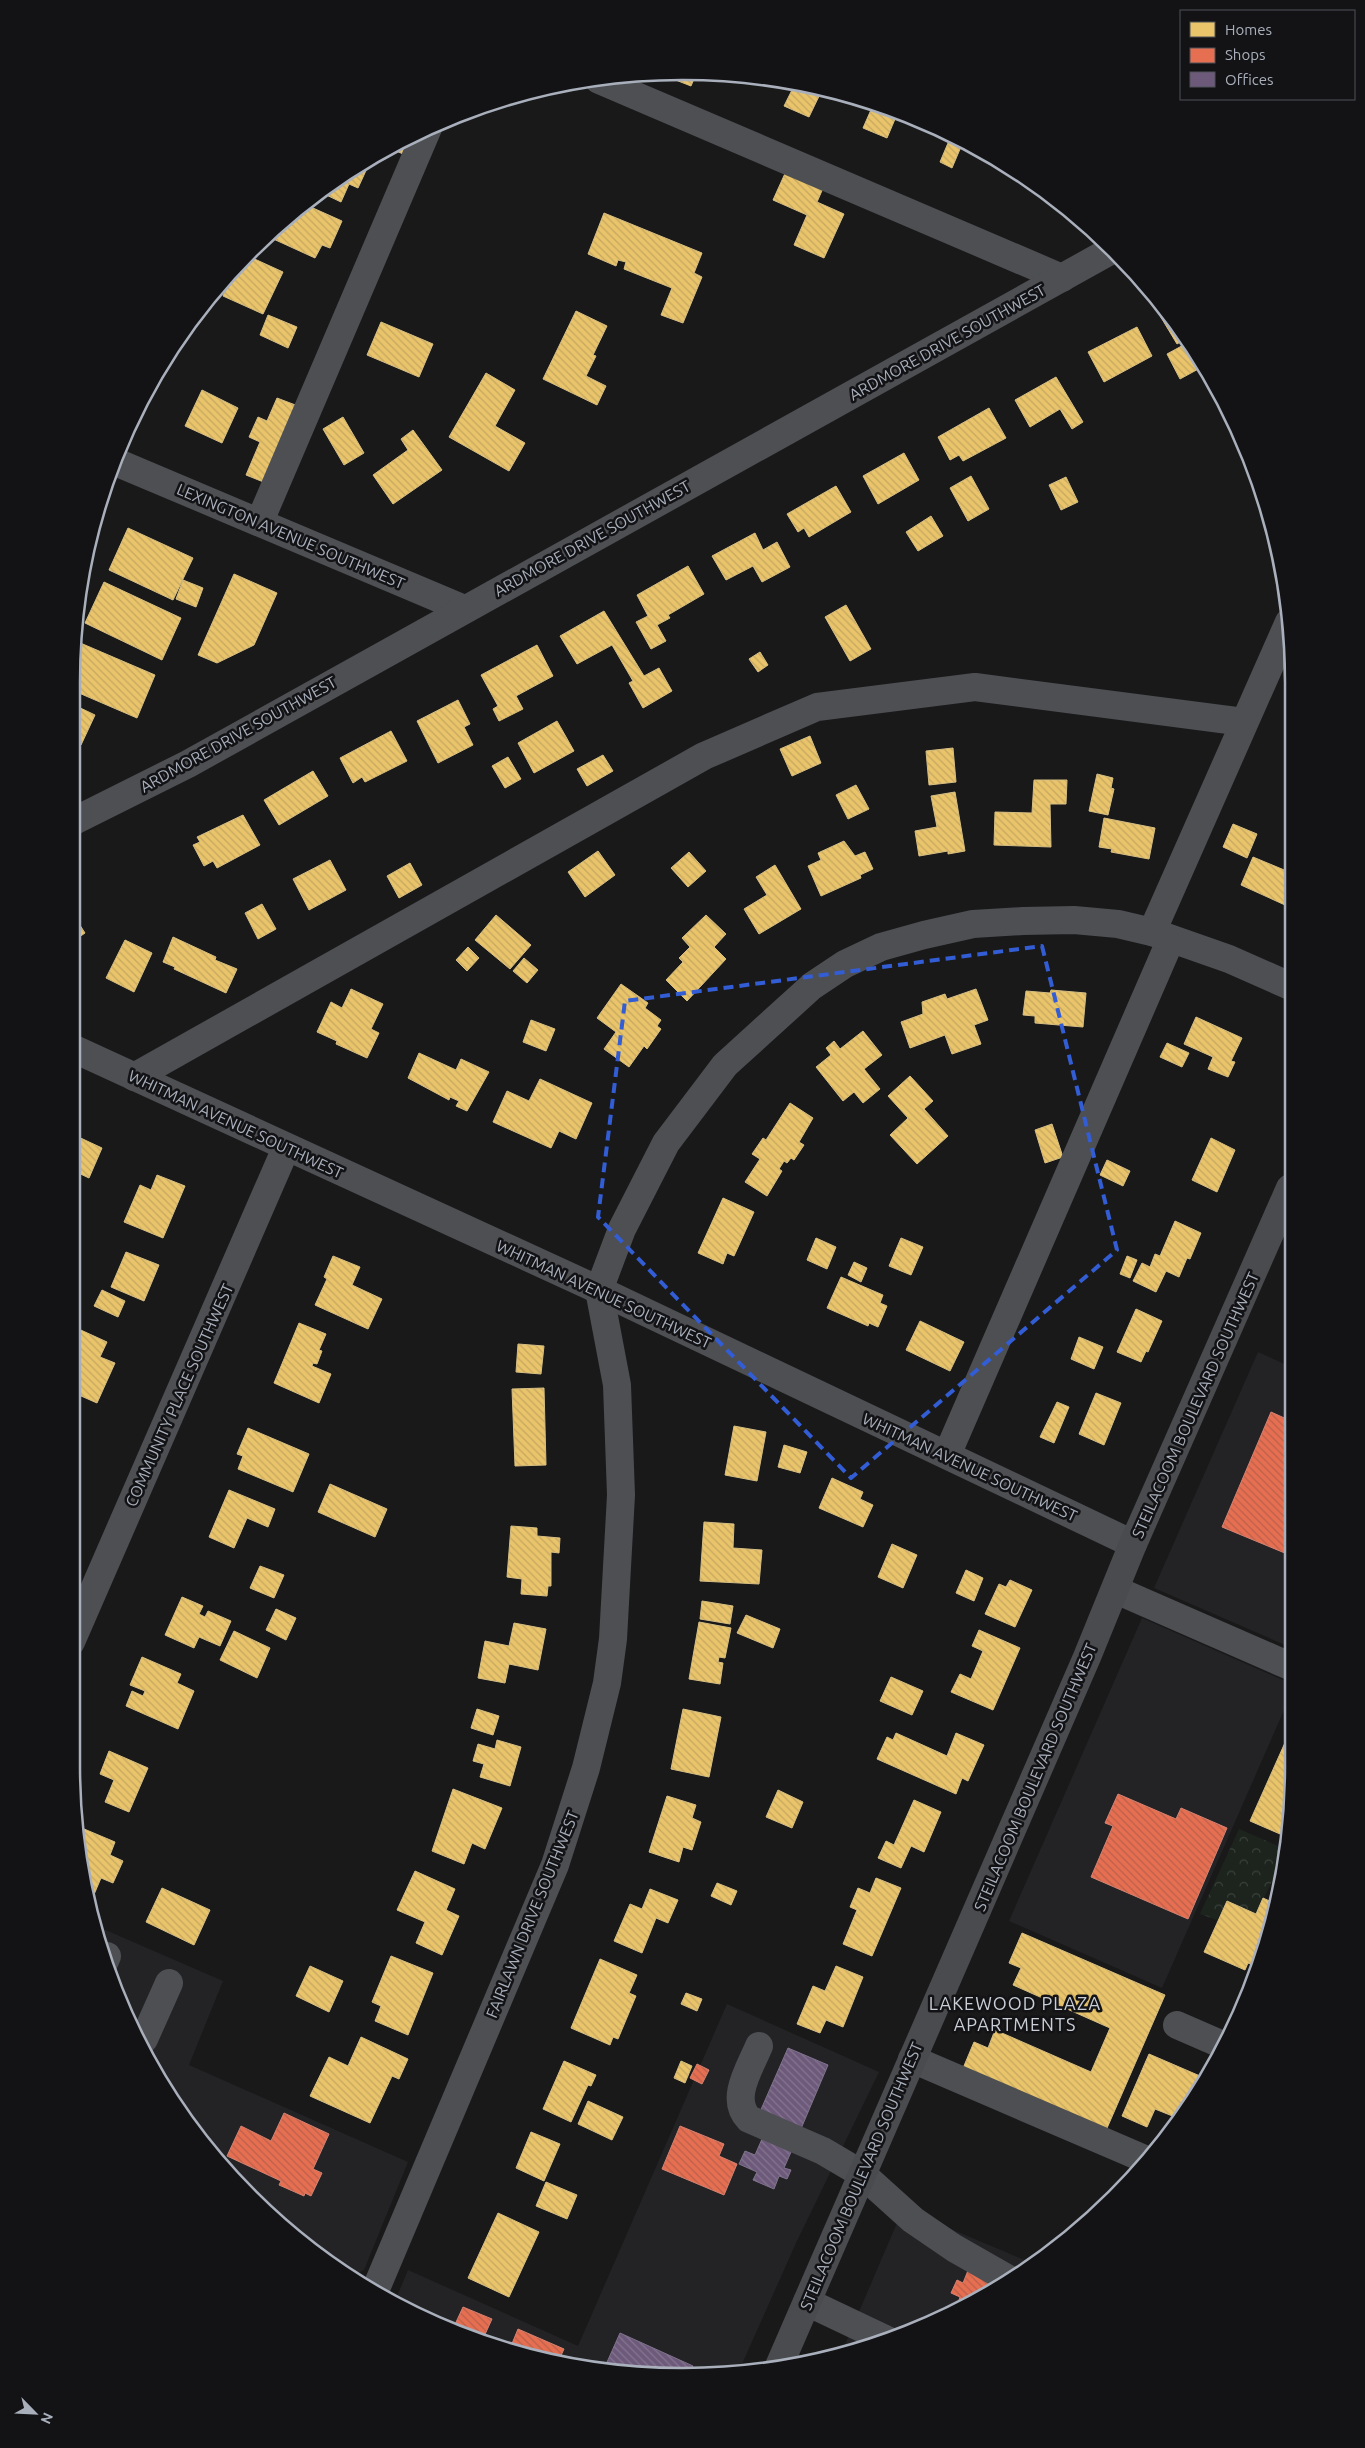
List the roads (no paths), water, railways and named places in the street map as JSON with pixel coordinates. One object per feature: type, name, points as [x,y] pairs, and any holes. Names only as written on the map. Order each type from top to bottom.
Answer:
[{"type":"main road","name":"STEILACOOM BOULEVARD SOUTHWEST","points":[[782,2359],[1116,1590],[1133,1544],[1285,1199]]},
{"type":"street","points":[[609,84],[1062,278]]},
{"type":"street","points":[[260,521],[423,139]]},
{"type":"street","name":"ARDMORE DRIVE SOUTHWEST","points":[[80,818],[188,764],[1106,253]]},
{"type":"street","name":"LEXINGTON AVENUE SOUTHWEST","points":[[121,464],[260,521],[464,609]]},
{"type":"street","points":[[947,1456],[1162,936],[1244,722],[1283,635]]},
{"type":"street","points":[[134,1078],[704,756],[817,707],[975,687],[1244,722]]},
{"type":"street","points":[[599,1290],[622,1229],[666,1143],[725,1065],[769,1023],[812,986],[845,964],[881,947],[973,924],[1074,920],[1118,924],[1162,936],[1229,960],[1285,984]]},
{"type":"street","name":"WHITMAN AVENUE SOUTHWEST","points":[[80,1052],[599,1290],[1133,1544]]},
{"type":"street","name":"COMMUNITY PLACE SOUTHWEST","points":[[80,1621],[286,1148]]},
{"type":"street","name":"FAIRLAWN DRIVE SOUTHWEST","points":[[378,2285],[555,1865],[586,1768],[607,1683],[615,1613],[621,1494],[617,1385],[599,1290]]},
{"type":"street","points":[[1116,1590],[1285,1664]]},
{"type":"street","points":[[146,2039],[169,1983]]},
{"type":"street","points":[[1177,2025],[1217,2043]]},
{"type":"street","points":[[759,2046],[739,2096],[741,2111],[749,2119],[823,2151],[862,2174],[913,2220],[954,2248],[1002,2275]]},
{"type":"street","points":[[912,2059],[1140,2157]]},
{"type":"street","points":[[807,2302],[878,2335]]},
{"type":"district","name":"LAKEWOOD PLAZA APARTMENTS","points":[[1015,2014]]}]
